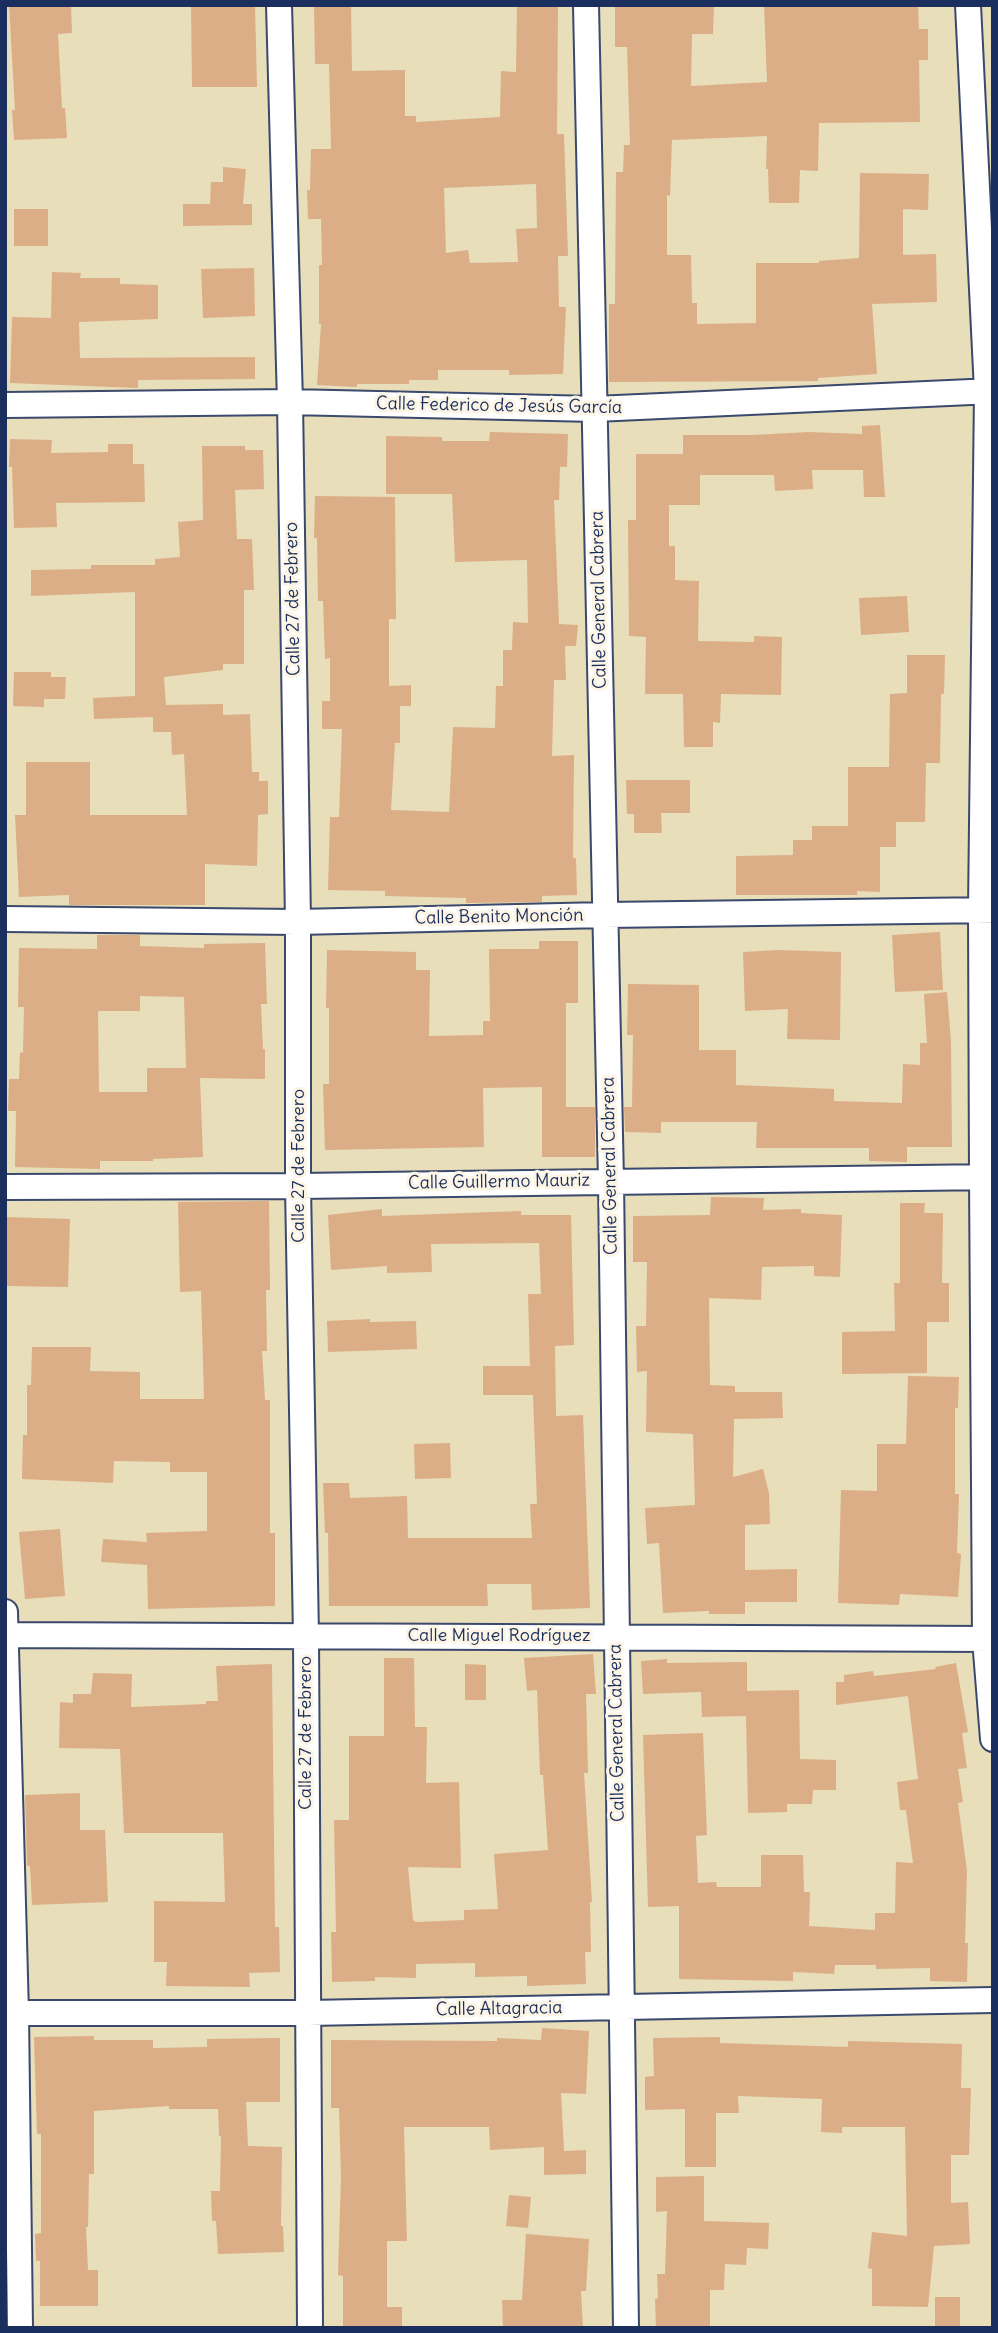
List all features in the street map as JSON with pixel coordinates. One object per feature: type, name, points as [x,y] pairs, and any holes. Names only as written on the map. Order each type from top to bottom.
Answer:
[{"type":"street","name":"Calle 27 de Febrero","points":[[279,5],[290,402],[298,922],[298,1186],[306,1636],[310,2328]]},
{"type":"street","name":"Calle General Cabrera","points":[[586,5],[611,1181],[626,2328]]},
{"type":"street","points":[[968,5],[990,391],[987,1177],[989,1639],[993,1740]]},
{"type":"street","name":"Calle Federico de Jesús García","points":[[5,405],[290,402],[595,409],[990,391]]},
{"type":"street","name":"Calle Benito Monción","points":[[5,919],[298,922],[987,910]]},
{"type":"street","name":"Calle Guillermo Mauriz","points":[[5,1187],[987,1177]]},
{"type":"street","points":[[5,1612],[10,2013],[20,2328]]},
{"type":"street","name":"Calle Miguel Rodríguez","points":[[6,1635],[989,1639]]},
{"type":"street","name":"Calle Altagracia","points":[[10,2013],[308,2012],[993,2000]]},
{"type":"building","points":[[9,5],[71,5],[72,33],[58,34],[62,108],[65,108],[67,138],[14,140],[12,110],[15,110]]},
{"type":"building","points":[[191,5],[255,5],[257,87],[192,87]]},
{"type":"building","points":[[314,5],[351,5],[352,71],[405,70],[405,116],[416,116],[416,122],[500,117],[501,71],[516,72],[517,5],[558,5],[557,134],[564,134],[568,256],[558,256],[559,307],[566,307],[563,374],[509,375],[509,370],[438,370],[438,380],[409,380],[409,384],[357,384],[357,387],[317,385],[321,324],[321,219],[308,219],[307,190],[310,190],[311,149],[331,149],[329,64],[315,64]],"holes":[[[536,184],[537,228],[516,229],[518,262],[470,263],[468,250],[446,253],[444,188]]]},
{"type":"building","points":[[615,5],[714,5],[713,34],[692,34],[691,86],[767,82],[764,5],[918,5],[919,29],[928,29],[928,60],[919,60],[920,122],[819,123],[818,171],[800,170],[799,203],[769,203],[767,136],[672,140],[670,196],[667,195],[667,255],[691,255],[692,303],[697,303],[697,324],[756,323],[756,263],[819,263],[859,258],[860,173],[929,174],[928,210],[903,209],[903,255],[936,254],[937,302],[872,304],[877,374],[818,378],[818,381],[609,382],[609,304],[615,304],[616,172],[623,172],[624,145],[630,145],[627,47],[615,47]]},
{"type":"building","points":[[223,167],[246,169],[243,204],[252,204],[252,225],[183,226],[183,204],[210,204],[211,182],[223,182]]},
{"type":"building","points":[[14,209],[48,209],[48,246],[14,246]]},
{"type":"building","points":[[254,268],[255,316],[203,318],[201,269]]},
{"type":"building","points":[[52,272],[81,273],[80,278],[120,278],[120,284],[158,285],[158,319],[79,322],[80,358],[255,357],[255,379],[138,380],[138,388],[10,383],[12,317],[51,318]]},
{"type":"building","points":[[880,425],[885,497],[864,497],[863,470],[812,470],[813,489],[775,491],[774,475],[700,475],[700,505],[669,505],[669,546],[675,546],[675,580],[699,581],[698,641],[754,642],[754,636],[782,637],[781,695],[721,694],[720,723],[713,722],[713,747],[684,747],[683,694],[645,694],[646,637],[629,636],[628,520],[636,520],[636,454],[683,454],[683,435],[809,432],[862,434],[862,426]]},
{"type":"building","points":[[490,432],[568,434],[567,467],[560,467],[559,500],[554,500],[559,624],[578,625],[576,646],[565,646],[566,680],[554,680],[552,756],[574,755],[573,858],[576,858],[577,895],[542,896],[542,902],[466,903],[466,898],[385,896],[385,891],[328,890],[330,817],[339,817],[342,729],[322,729],[322,701],[330,701],[330,658],[325,659],[323,601],[318,601],[317,538],[314,538],[315,496],[395,497],[396,619],[389,619],[389,686],[411,685],[411,706],[400,706],[400,743],[395,743],[391,810],[449,812],[453,727],[495,728],[496,686],[503,686],[503,650],[512,650],[513,622],[528,623],[527,560],[455,562],[452,494],[386,494],[386,436],[442,437],[442,441],[489,441]]},
{"type":"building","points":[[10,439],[52,440],[51,453],[108,452],[108,444],[133,444],[133,464],[144,464],[145,502],[56,503],[57,527],[14,528],[12,467],[9,467]]},
{"type":"building","points":[[202,446],[245,446],[245,450],[263,450],[264,489],[235,490],[237,539],[252,539],[254,590],[244,590],[244,664],[223,664],[223,670],[164,677],[166,705],[223,704],[223,715],[250,714],[252,772],[259,772],[259,781],[268,781],[268,814],[258,815],[257,866],[205,864],[205,905],[69,905],[69,895],[19,897],[15,815],[26,815],[26,762],[90,762],[90,815],[187,815],[184,754],[172,755],[171,732],[153,732],[153,717],[94,719],[93,698],[135,696],[135,592],[31,596],[31,570],[91,569],[91,565],[155,565],[155,559],[180,557],[178,522],[203,520]]},
{"type":"building","points":[[907,596],[909,632],[861,635],[859,598]]},
{"type":"building","points":[[907,655],[945,655],[944,694],[941,694],[940,763],[926,763],[925,822],[896,822],[896,847],[880,847],[880,892],[857,891],[857,895],[736,895],[736,856],[793,855],[793,840],[812,840],[812,826],[848,826],[848,767],[889,767],[890,694],[907,693]]},
{"type":"building","points":[[14,672],[51,672],[51,677],[66,677],[65,699],[44,699],[44,707],[13,706]]},
{"type":"building","points":[[626,780],[690,780],[690,813],[661,813],[662,833],[634,833],[634,814],[627,814]]},
{"type":"building","points":[[940,932],[943,990],[895,992],[892,935]]},
{"type":"building","points":[[97,935],[140,935],[140,946],[204,948],[204,944],[265,943],[267,1004],[261,1004],[265,1079],[200,1078],[203,1157],[100,1161],[100,1169],[15,1167],[16,1111],[8,1111],[9,1079],[19,1079],[20,1052],[23,1053],[24,1007],[18,1007],[19,948],[97,949]],"holes":[[[140,996],[184,997],[186,1068],[147,1068],[147,1092],[99,1092],[98,1011],[140,1011]]]},
{"type":"building","points":[[539,941],[578,941],[578,1003],[566,1003],[566,1107],[595,1107],[595,1157],[542,1157],[542,1087],[483,1088],[484,1147],[325,1150],[323,1084],[329,1084],[327,950],[416,952],[416,970],[430,970],[429,1036],[483,1035],[483,1021],[490,1021],[489,949],[539,949]]},
{"type":"building","points":[[743,952],[841,952],[840,1040],[787,1039],[788,1009],[745,1011]]},
{"type":"building","points":[[628,984],[699,985],[699,1050],[736,1050],[736,1085],[834,1089],[834,1101],[902,1103],[903,1064],[920,1065],[920,1043],[927,1043],[924,994],[947,992],[951,1042],[952,1147],[907,1147],[907,1162],[869,1161],[869,1148],[756,1148],[757,1122],[661,1122],[661,1133],[625,1132],[624,1107],[632,1107],[633,1035],[627,1035]]},
{"type":"building","points":[[711,1197],[764,1198],[763,1210],[801,1209],[801,1213],[842,1215],[840,1277],[814,1276],[814,1266],[762,1267],[761,1300],[709,1298],[710,1385],[735,1386],[735,1392],[782,1392],[783,1418],[734,1419],[733,1477],[763,1469],[769,1493],[770,1524],[745,1525],[745,1570],[797,1569],[797,1602],[745,1602],[745,1614],[709,1614],[709,1611],[663,1613],[659,1543],[647,1544],[645,1508],[695,1505],[693,1434],[646,1432],[647,1371],[637,1372],[636,1326],[646,1326],[647,1262],[633,1262],[633,1216],[710,1215]]},
{"type":"building","points":[[269,1201],[270,1290],[266,1290],[267,1351],[262,1351],[265,1400],[270,1400],[270,1533],[275,1533],[275,1606],[148,1609],[147,1565],[101,1562],[103,1539],[147,1542],[146,1533],[207,1531],[207,1472],[170,1472],[170,1462],[114,1461],[113,1483],[22,1479],[23,1435],[27,1435],[27,1385],[31,1385],[32,1347],[91,1347],[90,1371],[140,1372],[140,1399],[204,1399],[201,1291],[180,1292],[178,1202]]},
{"type":"building","points":[[900,1203],[925,1203],[924,1213],[943,1213],[942,1283],[949,1283],[949,1322],[927,1322],[927,1373],[842,1374],[842,1332],[895,1331],[894,1283],[900,1283]]},
{"type":"building","points":[[382,1209],[382,1216],[521,1211],[521,1215],[571,1215],[574,1345],[555,1346],[556,1416],[583,1415],[590,1608],[532,1610],[531,1584],[487,1584],[488,1606],[329,1606],[328,1533],[325,1533],[323,1483],[349,1483],[350,1498],[407,1496],[408,1538],[532,1538],[530,1504],[537,1504],[533,1395],[483,1395],[483,1366],[530,1366],[528,1294],[541,1294],[539,1243],[431,1244],[432,1272],[387,1273],[387,1266],[331,1270],[328,1215]]},
{"type":"building","points":[[5,1217],[70,1219],[68,1287],[5,1286]]},
{"type":"building","points":[[370,1319],[370,1322],[416,1321],[417,1349],[328,1352],[327,1321]]},
{"type":"building","points":[[908,1376],[959,1377],[958,1408],[955,1408],[955,1494],[959,1494],[957,1553],[961,1554],[958,1597],[900,1594],[899,1605],[838,1603],[841,1490],[877,1491],[877,1444],[906,1444]]},
{"type":"building","points":[[450,1443],[451,1478],[415,1479],[414,1444]]},
{"type":"building","points":[[60,1529],[65,1596],[25,1599],[19,1532]]},
{"type":"building","points":[[593,1654],[596,1694],[586,1694],[588,1773],[584,1773],[592,1902],[591,1952],[585,1952],[586,1984],[527,1986],[527,1976],[475,1977],[475,1963],[416,1964],[416,1978],[375,1977],[375,1981],[332,1982],[331,1932],[336,1932],[334,1820],[349,1820],[349,1736],[384,1736],[384,1658],[414,1658],[415,1727],[427,1727],[426,1783],[459,1782],[461,1868],[408,1867],[413,1920],[416,1922],[464,1920],[464,1910],[498,1909],[494,1854],[548,1850],[543,1775],[540,1775],[537,1690],[527,1691],[524,1658]]},
{"type":"building","points":[[667,1659],[667,1663],[747,1662],[747,1691],[799,1690],[800,1759],[836,1760],[836,1790],[813,1790],[812,1804],[787,1804],[787,1812],[748,1813],[746,1716],[702,1717],[701,1692],[643,1694],[641,1661]]},
{"type":"building","points":[[956,1663],[968,1732],[962,1733],[967,1768],[958,1769],[963,1802],[958,1803],[967,1871],[967,1982],[930,1981],[930,1968],[876,1969],[876,1965],[835,1965],[834,1974],[793,1972],[793,1981],[679,1979],[679,1906],[648,1907],[643,1735],[703,1733],[707,1835],[696,1836],[698,1883],[716,1882],[717,1887],[761,1887],[761,1855],[803,1855],[804,1892],[810,1892],[809,1926],[875,1930],[875,1913],[895,1913],[896,1862],[913,1863],[906,1810],[900,1810],[897,1782],[918,1779],[908,1696],[836,1705],[836,1682],[844,1682],[844,1675],[873,1671],[874,1676],[936,1669],[935,1667]]},
{"type":"building","points":[[272,1664],[275,1927],[279,1927],[280,1972],[249,1973],[250,1987],[166,1986],[167,1962],[154,1962],[154,1901],[225,1902],[223,1833],[124,1833],[120,1749],[59,1748],[60,1702],[73,1703],[73,1694],[91,1694],[93,1673],[132,1674],[131,1707],[206,1704],[206,1701],[218,1701],[216,1666]]},
{"type":"building","points":[[465,1664],[486,1665],[486,1700],[465,1700]]},
{"type":"building","points":[[80,1793],[80,1830],[105,1830],[108,1902],[32,1905],[30,1866],[27,1866],[25,1795]]},
{"type":"building","points":[[542,2028],[589,2031],[586,2094],[561,2093],[564,2151],[586,2150],[586,2174],[544,2175],[544,2147],[490,2150],[489,2127],[404,2127],[407,2241],[387,2241],[387,2307],[402,2307],[402,2328],[343,2328],[343,2276],[338,2275],[341,2177],[339,2108],[331,2108],[331,2040],[541,2040]]},
{"type":"building","points":[[94,2036],[94,2040],[153,2040],[153,2048],[207,2047],[207,2039],[280,2038],[280,2102],[246,2102],[248,2146],[282,2147],[281,2226],[284,2252],[218,2254],[216,2221],[212,2221],[211,2191],[220,2191],[221,2136],[218,2109],[169,2109],[169,2106],[94,2111],[94,2174],[89,2174],[86,2227],[88,2270],[98,2270],[98,2306],[40,2306],[40,2261],[36,2261],[35,2234],[41,2233],[41,2134],[37,2134],[34,2037]]},
{"type":"building","points":[[720,2037],[720,2043],[848,2047],[848,2041],[962,2044],[961,2088],[971,2088],[969,2155],[951,2155],[951,2203],[968,2202],[970,2244],[934,2246],[928,2307],[872,2306],[872,2269],[868,2268],[872,2232],[907,2236],[905,2127],[842,2127],[842,2133],[821,2132],[822,2099],[738,2096],[739,2113],[716,2113],[716,2167],[685,2167],[685,2109],[645,2110],[645,2077],[654,2076],[653,2038]]},
{"type":"building","points":[[704,2176],[704,2221],[769,2223],[768,2249],[747,2248],[746,2265],[725,2264],[724,2290],[710,2290],[710,2328],[656,2328],[657,2274],[665,2274],[667,2211],[656,2212],[656,2177]]},
{"type":"building","points":[[509,2195],[531,2197],[528,2228],[506,2226]]},
{"type":"building","points":[[526,2234],[589,2239],[586,2291],[581,2291],[583,2328],[503,2328],[502,2300],[522,2300]]},
{"type":"building","points":[[935,2297],[960,2297],[960,2328],[935,2328]]}]
